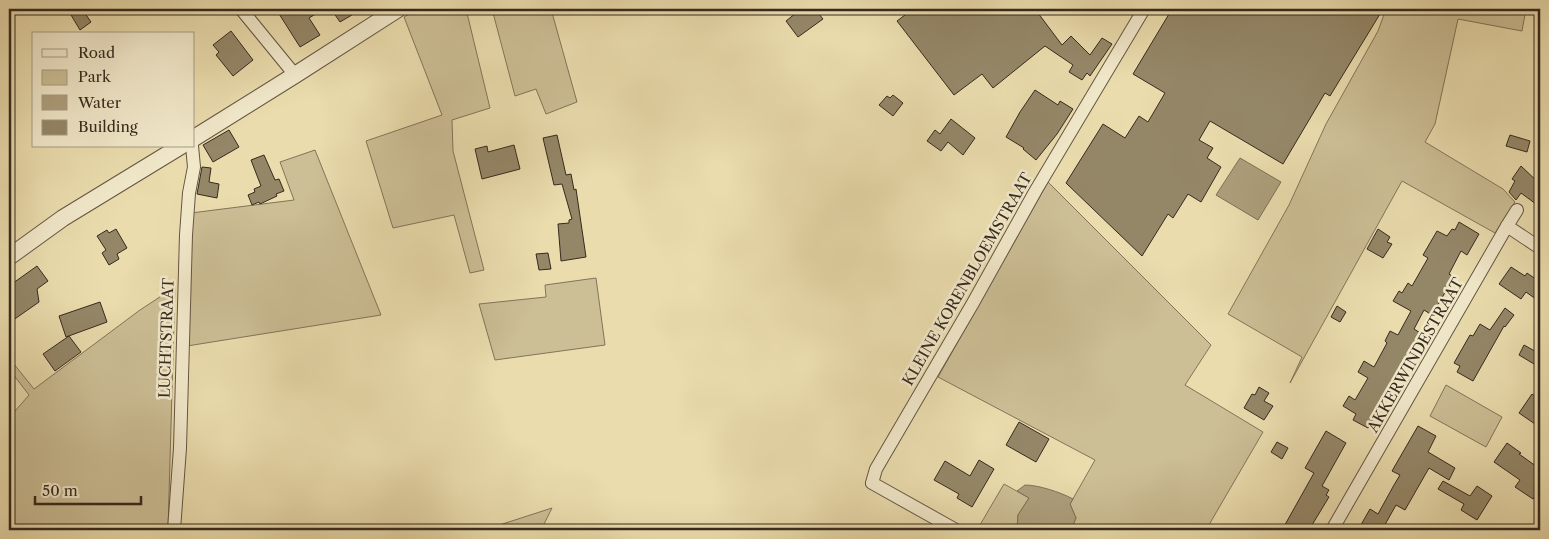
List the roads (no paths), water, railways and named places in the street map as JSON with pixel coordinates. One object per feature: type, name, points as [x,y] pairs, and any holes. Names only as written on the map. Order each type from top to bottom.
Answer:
[{"type":"street","points":[[241,9],[295,75]]},
{"type":"street","points":[[195,137],[398,9]]},
{"type":"street","name":"KLEINE KORENBLOEMSTRAAT","points":[[956,530],[872,482],[876,469],[969,311],[1036,190],[1144,9]]},
{"type":"street","points":[[9,257],[63,218],[177,148]]},
{"type":"street","name":"LUCHTSTRAAT","points":[[174,530],[180,448],[186,235],[189,193],[194,167],[192,148]]},
{"type":"street","name":"AKKERWINDESTRAAT","points":[[1332,530],[1517,210]]},
{"type":"street","points":[[1507,226],[1539,246]]},
{"type":"water","points":[[1240,158],[1281,182],[1258,220],[1216,195]]},
{"type":"water","points":[[1025,485],[1049,489],[1073,499],[1070,504],[1076,518],[1071,530],[1017,529],[1018,515],[1029,498],[1017,491]]}]
